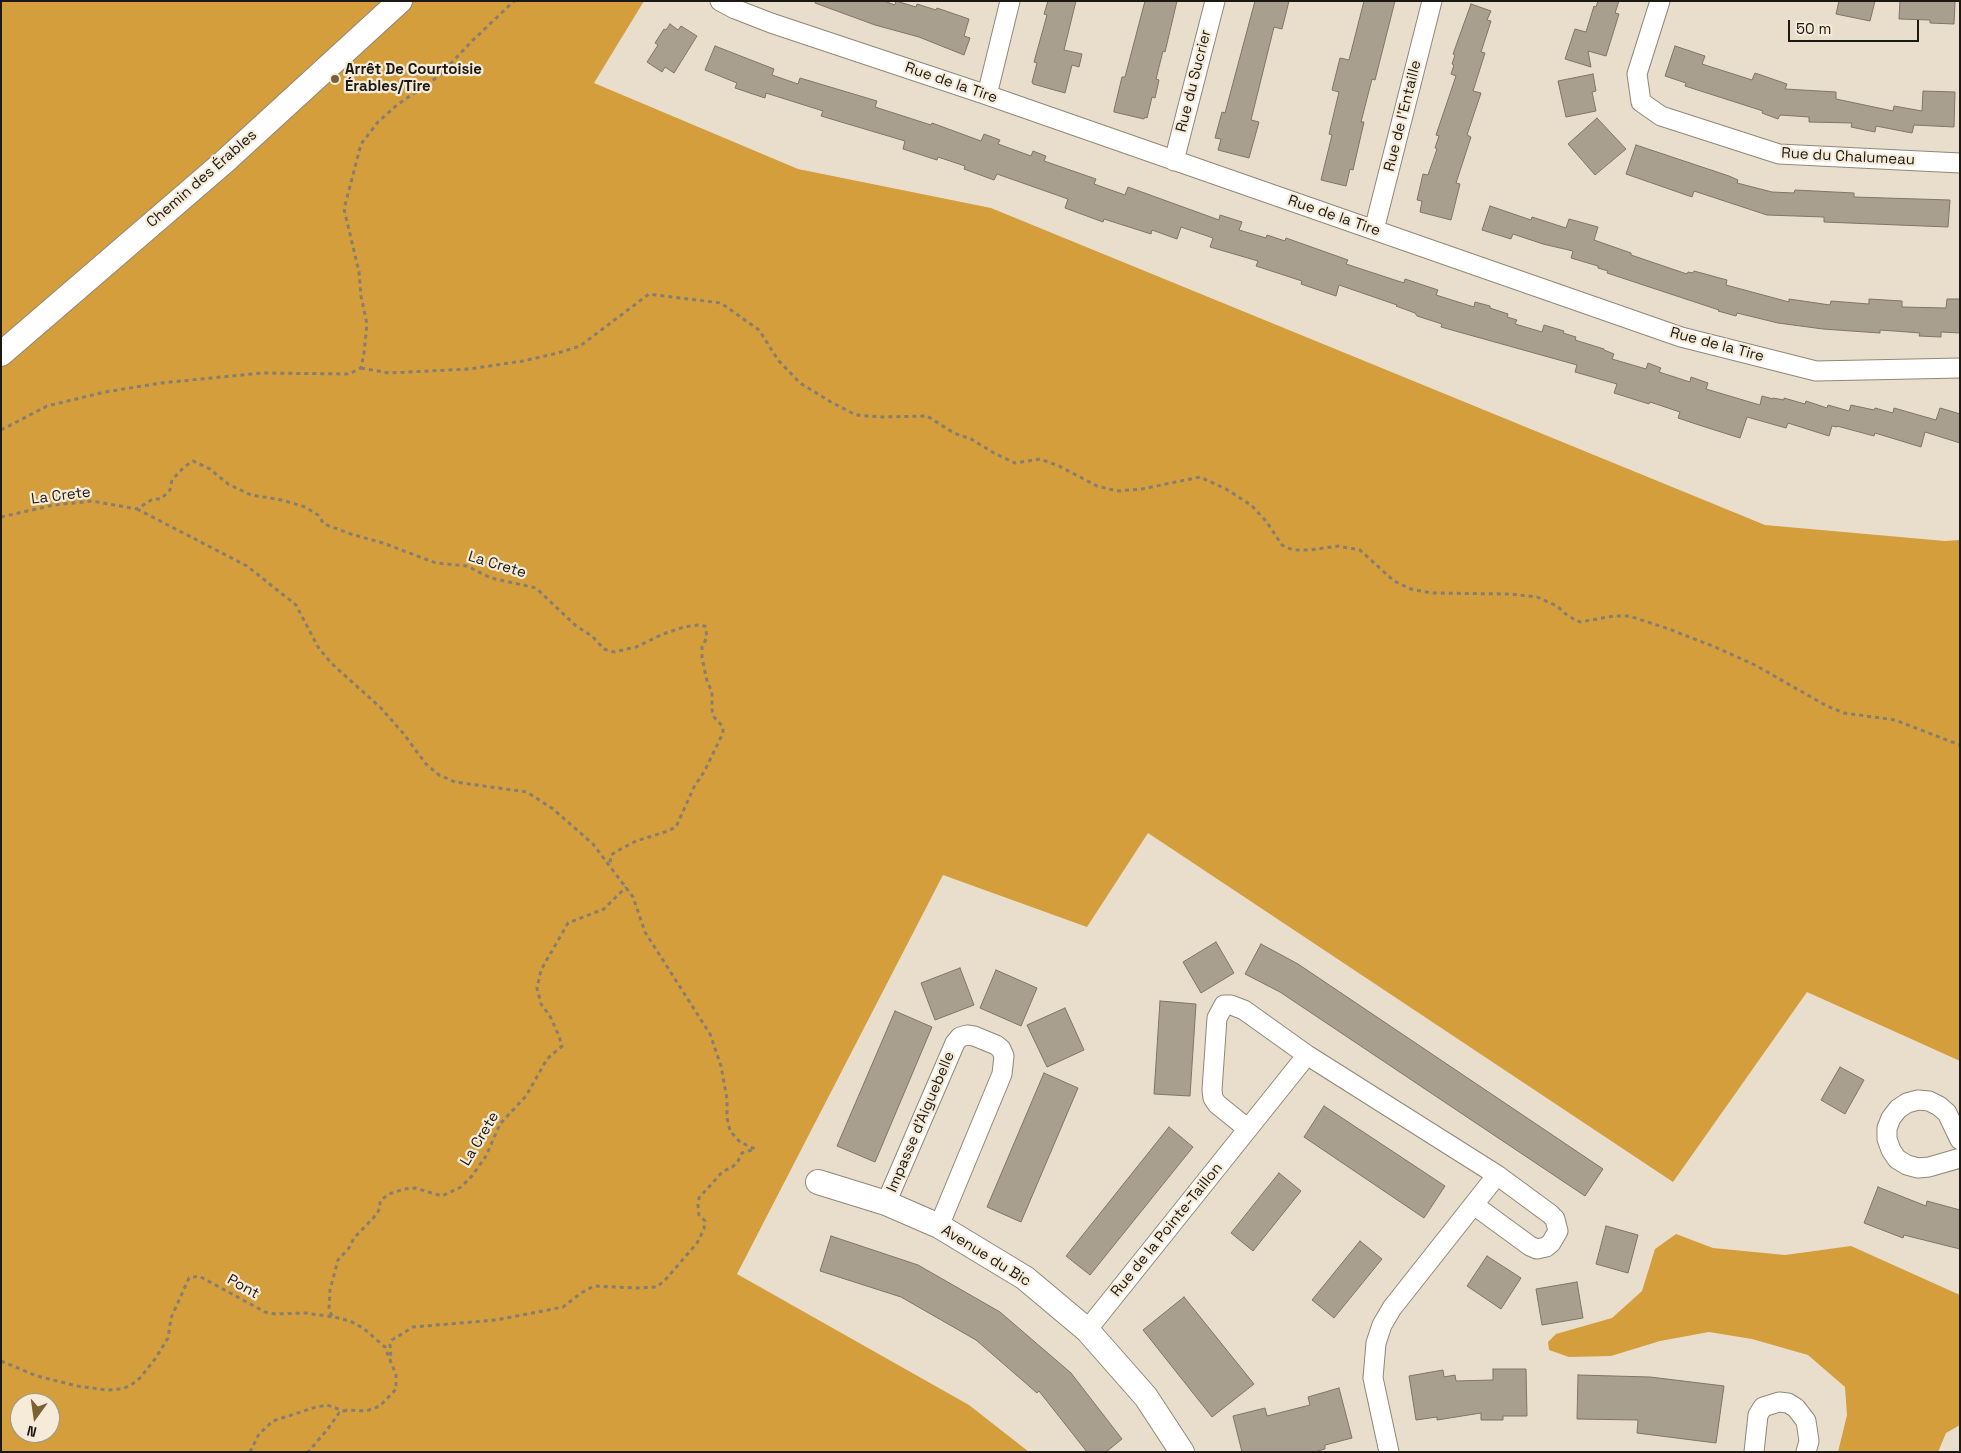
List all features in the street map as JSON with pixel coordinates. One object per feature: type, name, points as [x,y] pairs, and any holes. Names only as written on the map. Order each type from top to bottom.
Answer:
[{"type":"street","name":"Chemin des Érables","points":[[1,354],[224,162],[400,1]]},
{"type":"street","name":"Rue de la Tire","points":[[720,1],[734,9],[771,23],[987,95],[1681,337],[1816,371],[1960,368]]},
{"type":"street","points":[[987,95],[1010,1]]},
{"type":"street","name":"Rue du Sucrier","points":[[1174,161],[1215,1]]},
{"type":"street","name":"Rue de l'Entaille","points":[[1374,230],[1432,1]]},
{"type":"street","name":"Rue du Chalumeau","points":[[1660,1],[1637,74],[1642,102],[1661,116],[1779,154],[1960,163]]},
{"type":"street","points":[[1248,1129],[1217,1104],[1213,1098],[1217,1018],[1224,1005],[1237,1006],[1307,1055],[1497,1175],[1555,1219],[1558,1231],[1551,1243],[1546,1247],[1537,1249],[1530,1246],[1474,1205]]},
{"type":"street","name":"Impasse d'Aiguebelle","points":[[886,1204],[955,1043],[960,1037],[967,1035],[996,1045],[1001,1049],[1004,1056],[1002,1074],[939,1226]]},
{"type":"street","name":"Rue de la Pointe-Taillon","points":[[1087,1330],[1307,1055]]},
{"type":"street","points":[[1960,1140],[1947,1113],[1929,1101],[1918,1100],[1907,1103],[1898,1109],[1891,1118],[1887,1128],[1890,1150],[1897,1159],[1907,1165],[1918,1168],[1929,1167],[1960,1158]]},
{"type":"street","points":[[1389,1452],[1373,1378],[1376,1343],[1382,1325],[1392,1308],[1497,1175]]},
{"type":"street","name":"Avenue du Bic","points":[[818,1182],[886,1204],[939,1226],[1026,1278],[1087,1330],[1146,1397],[1180,1450]]},
{"type":"street","points":[[1754,1452],[1758,1415],[1763,1407],[1779,1402],[1788,1403],[1796,1408],[1806,1421],[1808,1441],[1806,1452]]},
{"type":"path","points":[[361,368],[366,324],[360,296],[359,272],[344,209],[360,144],[378,122],[396,105],[440,76],[472,41],[514,1]]},
{"type":"path","points":[[1,430],[47,406],[105,392],[161,384],[262,373],[349,374],[361,368],[389,373],[469,369],[523,361],[580,346],[649,294],[721,303],[759,330],[778,360],[800,383],[830,402],[856,415],[882,417],[927,416],[954,433],[971,439],[1015,463],[1040,459],[1059,466],[1097,486],[1118,492],[1200,477],[1226,489],[1251,505],[1266,520],[1282,545],[1293,550],[1310,550],[1338,546],[1360,550],[1394,581],[1411,589],[1431,593],[1510,594],[1537,597],[1557,606],[1568,616],[1580,622],[1614,616],[1629,616],[1715,647],[1755,666],[1825,705],[1844,713],[1895,720],[1960,746]]},
{"type":"path","name":"La Crete","points":[[1,517],[54,505],[92,501],[137,509],[153,499],[160,499],[170,490],[172,480],[184,467],[193,461],[210,469],[228,484],[251,495],[282,500],[305,507],[318,516],[324,524],[351,534],[384,543],[436,563],[467,566],[491,578],[536,588],[575,625],[593,637],[604,649],[614,652],[636,647],[663,634],[684,627],[705,626],[707,637],[702,648],[702,658],[707,681],[712,692],[712,710],[714,717],[723,727],[723,733],[704,772],[694,787],[676,827],[636,841],[619,850],[611,855],[610,864]]},
{"type":"path","points":[[137,509],[247,566],[296,605],[318,647],[331,664],[380,708],[403,733],[426,764],[439,775],[455,782],[527,792],[553,809],[593,844],[610,864],[633,897],[645,932],[710,1034],[721,1066],[730,1131],[740,1142],[755,1150],[742,1153],[731,1168],[724,1171],[699,1198],[699,1215],[705,1222],[704,1229],[696,1243],[667,1278],[656,1287],[594,1286],[581,1293],[563,1308],[496,1320],[413,1327],[392,1340],[390,1345],[391,1359]]},
{"type":"path","name":"La Crete","points":[[332,1316],[329,1310],[329,1300],[338,1260],[349,1248],[354,1238],[376,1215],[380,1208],[380,1201],[389,1194],[404,1189],[415,1188],[442,1196],[460,1187],[472,1176],[486,1156],[500,1124],[526,1096],[547,1059],[562,1046],[550,1016],[541,1004],[537,988],[541,970],[548,956],[558,944],[568,923],[604,909],[626,887]]},
{"type":"path","name":"Pont","points":[[1,1361],[38,1376],[77,1386],[107,1390],[131,1385],[140,1378],[155,1359],[168,1338],[171,1318],[190,1278],[199,1276],[265,1312],[275,1314],[305,1313],[332,1316],[350,1321],[363,1328],[385,1347],[391,1359],[397,1382],[396,1389],[380,1406],[366,1411],[344,1411],[327,1406],[316,1406],[273,1421],[259,1434],[250,1452]]},
{"type":"path","points":[[309,1452],[339,1413],[344,1411]]},
{"type":"shaded area","points":[[1,1],[644,1],[594,83],[798,169],[991,208],[1765,525],[1945,541],[1960,540],[1960,1061],[1807,992],[1673,1182],[1148,833],[1087,927],[943,875],[737,1274],[969,1405],[1029,1452],[1,1452]]},
{"type":"shaded area","points":[[1676,1234],[1713,1248],[1785,1255],[1851,1246],[1960,1295],[1960,1425],[1946,1433],[1938,1452],[1838,1452],[1847,1415],[1845,1387],[1808,1355],[1752,1339],[1709,1332],[1660,1341],[1611,1356],[1569,1357],[1549,1350],[1548,1342],[1556,1334],[1612,1318],[1642,1291],[1655,1249]]},
{"type":"building","points":[[815,1],[884,1],[895,5],[896,1],[916,7],[917,4],[936,10],[937,8],[969,19],[964,36],[970,38],[964,55],[919,37],[875,25],[815,3]]},
{"type":"building","points":[[1048,1],[1076,1],[1064,50],[1082,54],[1079,67],[1072,65],[1065,93],[1033,84],[1032,82],[1037,63],[1034,62],[1047,15],[1044,14]]},
{"type":"building","points":[[1145,1],[1177,1],[1165,52],[1163,51],[1156,79],[1159,80],[1155,98],[1152,97],[1147,118],[1145,117],[1144,119],[1114,112],[1114,110],[1122,77],[1125,77]]},
{"type":"building","points":[[1255,1],[1289,1],[1282,29],[1274,27],[1251,120],[1259,122],[1249,158],[1218,150],[1221,139],[1215,138],[1222,112],[1225,113]]},
{"type":"building","points":[[1364,1],[1395,1],[1375,80],[1372,79],[1361,122],[1364,122],[1353,170],[1350,169],[1346,186],[1321,180],[1332,135],[1329,134],[1339,92],[1332,90],[1340,58],[1349,60]]},
{"type":"building","points":[[1598,1],[1619,1],[1615,13],[1619,14],[1606,56],[1588,51],[1591,67],[1565,59],[1575,29],[1586,32],[1594,6],[1596,7]]},
{"type":"building","points":[[1839,1],[1875,1],[1870,21],[1836,14]]},
{"type":"building","points":[[1900,1],[1955,1],[1954,24],[1930,23],[1930,20],[1899,19]]},
{"type":"building","points":[[1471,4],[1491,11],[1487,20],[1491,21],[1481,52],[1485,53],[1473,91],[1481,93],[1467,135],[1471,137],[1456,183],[1460,184],[1451,220],[1420,212],[1422,201],[1417,200],[1423,174],[1428,175],[1437,149],[1435,148],[1439,136],[1436,135],[1456,76],[1451,74],[1455,55],[1453,54]]},
{"type":"building","points":[[670,24],[678,30],[681,26],[697,36],[674,73],[665,67],[662,72],[647,62],[658,45],[655,43],[664,29],[666,30]]},
{"type":"building","points":[[715,46],[774,69],[772,75],[798,84],[800,78],[877,101],[875,107],[931,125],[932,123],[981,141],[984,134],[1000,140],[998,144],[1031,156],[1033,151],[1046,156],[1044,161],[1096,179],[1094,184],[1125,195],[1128,187],[1219,220],[1220,215],[1242,222],[1239,230],[1266,238],[1267,235],[1285,241],[1286,238],[1348,260],[1346,264],[1404,283],[1405,279],[1438,290],[1436,295],[1474,307],[1475,302],[1490,306],[1490,308],[1508,314],[1507,317],[1517,320],[1515,324],[1542,332],[1544,325],[1564,331],[1563,333],[1576,337],[1575,340],[1614,354],[1612,359],[1646,369],[1648,363],[1661,368],[1659,372],[1690,382],[1691,377],[1708,383],[1706,389],[1760,405],[1762,396],[1784,400],[1784,398],[1805,404],[1806,401],[1827,408],[1828,405],[1849,411],[1851,405],[1874,410],[1875,408],[1893,413],[1894,408],[1936,420],[1940,408],[1960,414],[1960,443],[1925,432],[1921,447],[1875,433],[1874,436],[1837,426],[1832,426],[1829,436],[1788,423],[1786,428],[1747,417],[1740,438],[1702,426],[1678,418],[1680,412],[1614,393],[1617,384],[1575,372],[1577,365],[1441,327],[1442,324],[1417,316],[1415,313],[1397,305],[1339,285],[1336,296],[1301,284],[1302,281],[1256,266],[1258,261],[1210,247],[1213,238],[1181,227],[1177,239],[1152,230],[1151,234],[1104,219],[1103,222],[1065,208],[1068,199],[997,174],[994,180],[964,169],[965,166],[938,157],[937,160],[903,149],[905,141],[821,116],[823,111],[766,93],[765,98],[735,88],[737,83],[705,70]]},
{"type":"building","points":[[1675,46],[1705,56],[1702,64],[1752,80],[1755,73],[1787,84],[1785,89],[1836,92],[1836,99],[1893,111],[1894,106],[1922,111],[1923,91],[1955,92],[1954,127],[1914,125],[1912,133],[1876,126],[1875,132],[1851,127],[1852,123],[1809,122],[1809,117],[1780,115],[1778,119],[1762,113],[1763,111],[1685,86],[1686,83],[1665,76]]},
{"type":"building","points":[[1593,74],[1596,91],[1592,92],[1596,111],[1566,117],[1558,81]]},
{"type":"building","points":[[1597,118],[1626,149],[1595,175],[1568,144]]},
{"type":"building","points":[[1636,145],[1729,176],[1738,180],[1737,183],[1772,192],[1794,193],[1795,190],[1854,193],[1854,197],[1950,200],[1948,227],[1824,222],[1824,217],[1767,215],[1694,191],[1692,197],[1626,174]]},
{"type":"building","points":[[1490,206],[1531,220],[1532,217],[1566,228],[1569,219],[1598,227],[1594,240],[1631,253],[1631,255],[1687,274],[1694,271],[1727,280],[1726,285],[1789,302],[1789,299],[1830,305],[1831,301],[1869,304],[1869,299],[1902,301],[1902,307],[1946,308],[1947,299],[1960,299],[1960,333],[1941,332],[1941,337],[1919,336],[1920,333],[1880,330],[1880,333],[1823,329],[1778,323],[1737,313],[1736,316],[1607,273],[1608,271],[1598,268],[1598,266],[1571,258],[1573,251],[1513,234],[1511,239],[1482,230]]},
{"type":"building","points":[[1216,942],[1234,973],[1201,993],[1183,962]]},
{"type":"building","points":[[1261,944],[1298,964],[1603,1169],[1585,1196],[1280,992],[1245,974]]},
{"type":"building","points":[[960,968],[974,1005],[935,1020],[921,983]]},
{"type":"building","points":[[996,970],[1037,988],[1021,1026],[980,1008]]},
{"type":"building","points":[[1160,1001],[1196,1004],[1190,1096],[1154,1094]]},
{"type":"building","points":[[1065,1008],[1084,1050],[1047,1067],[1027,1025]]},
{"type":"building","points":[[895,1011],[932,1027],[875,1162],[837,1146]]},
{"type":"building","points":[[1840,1067],[1864,1080],[1845,1114],[1821,1100]]},
{"type":"building","points":[[1044,1073],[1078,1088],[1021,1222],[987,1207]]},
{"type":"building","points":[[1324,1106],[1445,1186],[1424,1218],[1304,1137]]},
{"type":"building","points":[[1169,1127],[1193,1147],[1090,1275],[1066,1256]]},
{"type":"building","points":[[1279,1173],[1301,1191],[1253,1251],[1231,1233]]},
{"type":"building","points":[[1878,1187],[1926,1206],[1927,1201],[1960,1210],[1960,1249],[1904,1235],[1903,1238],[1864,1223]]},
{"type":"building","points":[[1606,1226],[1638,1235],[1628,1273],[1596,1264]]},
{"type":"building","points":[[831,1236],[918,1265],[1000,1312],[1071,1373],[1122,1439],[1106,1452],[1087,1452],[1039,1391],[1037,1393],[976,1340],[901,1297],[820,1271]]},
{"type":"building","points":[[1360,1241],[1382,1259],[1334,1318],[1312,1300]]},
{"type":"building","points":[[1487,1256],[1521,1278],[1501,1309],[1467,1286]]},
{"type":"building","points":[[1577,1282],[1583,1318],[1542,1325],[1536,1289]]},
{"type":"building","points":[[1184,1297],[1254,1384],[1212,1417],[1143,1330]]},
{"type":"building","points":[[1493,1369],[1526,1369],[1527,1416],[1503,1416],[1503,1420],[1481,1420],[1481,1413],[1437,1420],[1437,1417],[1416,1420],[1409,1376],[1443,1370],[1444,1377],[1455,1375],[1456,1381],[1493,1380]]},
{"type":"building","points":[[1578,1375],[1650,1377],[1724,1386],[1716,1443],[1637,1433],[1638,1420],[1577,1419]]},
{"type":"building","points":[[1339,1388],[1352,1438],[1325,1445],[1325,1449],[1314,1452],[1242,1452],[1233,1416],[1265,1408],[1267,1416],[1310,1405],[1308,1397]]},
{"type":"place","name":"Arrêt De Courtoisie Érables/Tire","points":[[335,79]]}]
